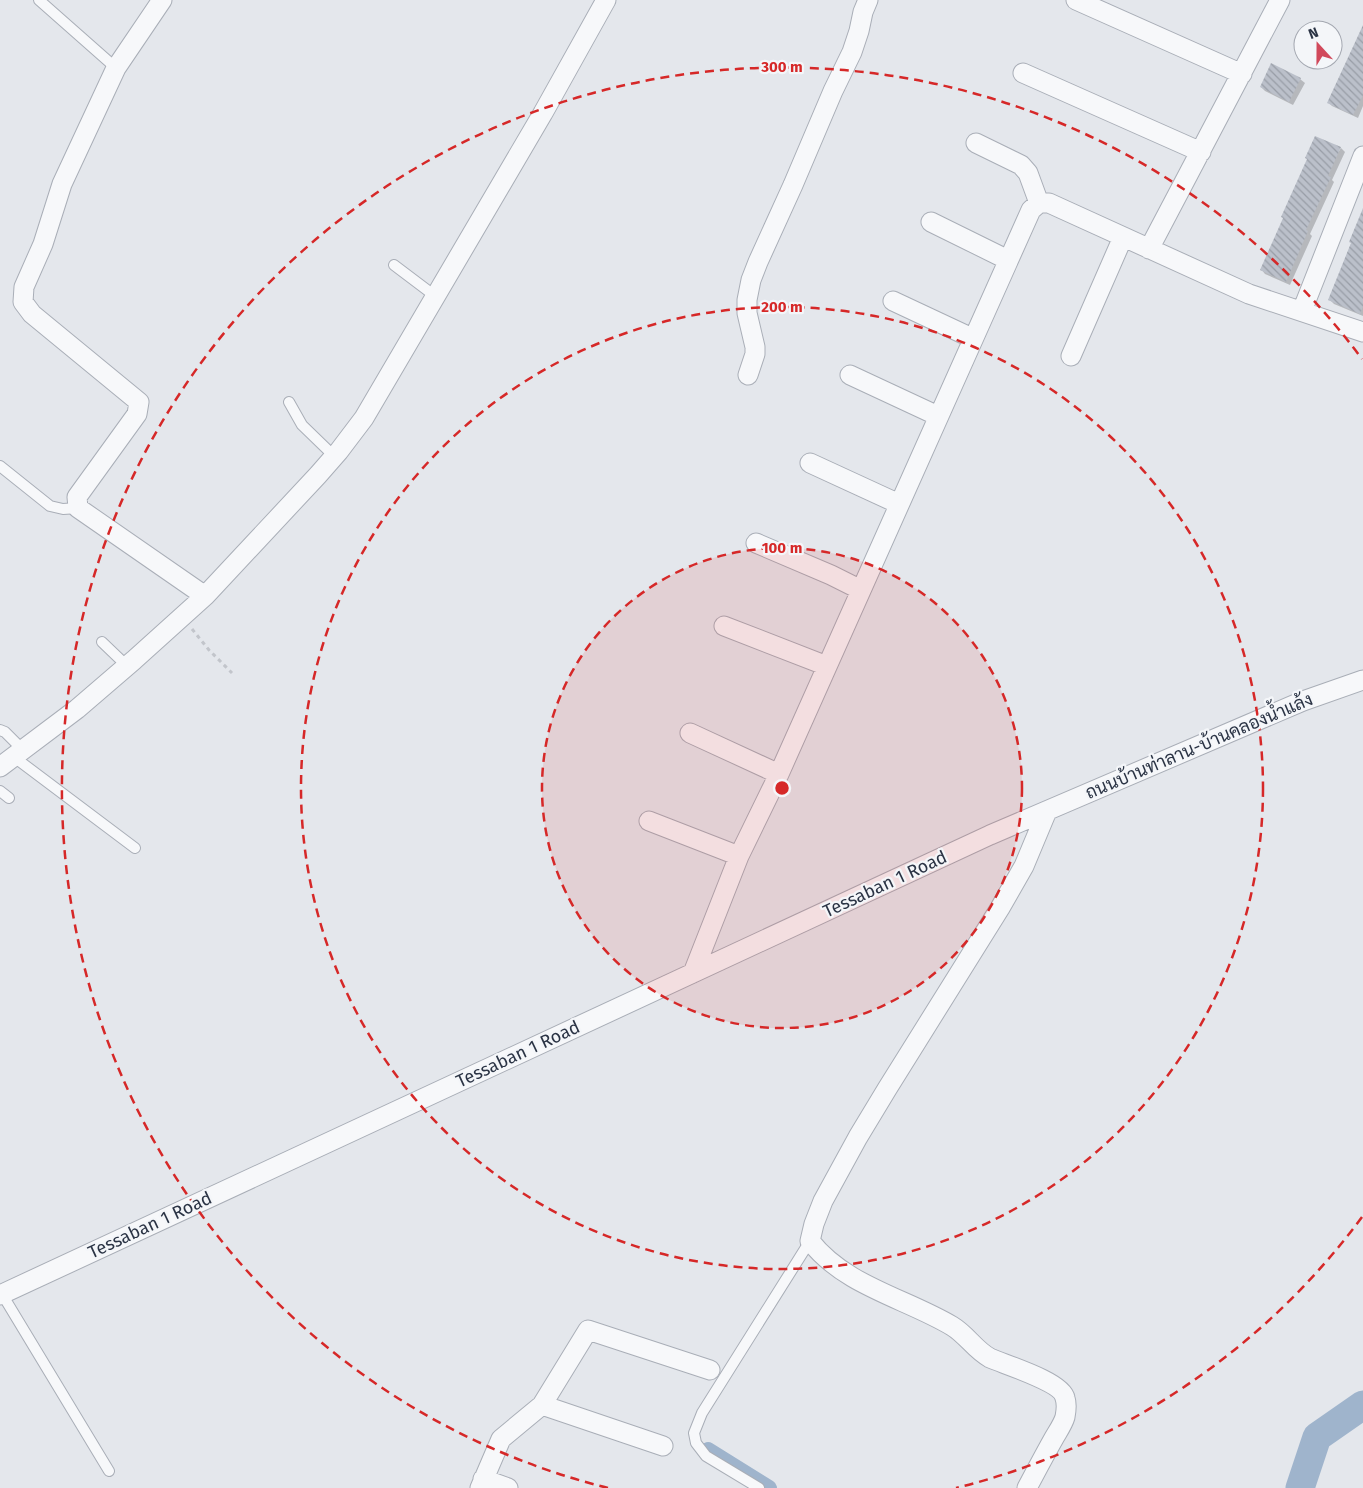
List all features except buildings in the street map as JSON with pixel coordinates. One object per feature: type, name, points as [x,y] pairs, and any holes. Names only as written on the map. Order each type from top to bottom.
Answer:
[{"type":"street","points":[[162,0],[116,68],[62,184],[44,244],[24,287],[23,302],[32,314],[139,402],[137,414],[77,496],[78,508],[205,596]]},
{"type":"street","points":[[12,758],[77,709],[128,666],[205,596],[335,457],[364,418],[606,0]]},
{"type":"street","points":[[748,375],[755,354],[747,313],[747,300],[751,280],[833,91],[852,52],[868,0]]},
{"type":"street","points":[[1076,0],[1242,74]]},
{"type":"street","points":[[1149,249],[1280,0]]},
{"type":"street","points":[[1023,73],[1201,152]]},
{"type":"street","points":[[976,143],[1021,165],[1028,173],[1039,203]]},
{"type":"street","points":[[1302,312],[1363,156]]},
{"type":"street","points":[[693,973],[739,856],[779,774],[972,338],[1031,210],[1039,203],[1049,203],[1249,294],[1363,332]]},
{"type":"street","points":[[931,222],[1008,260]]},
{"type":"street","points":[[1071,356],[1123,237]]},
{"type":"street","points":[[893,301],[972,338]]},
{"type":"street","points":[[850,375],[938,416]]},
{"type":"street","points":[[810,463],[899,504]]},
{"type":"street","points":[[756,543],[861,590]]},
{"type":"street","points":[[724,626],[827,666]]},
{"type":"street","name":"ถนนบ้านท่าลาน-บ้านคลองน้ำแล้ง","points":[[1042,813],[1304,701],[1363,680]]},
{"type":"street","points":[[690,733],[779,774]]},
{"type":"street","points":[[1027,1488],[1065,1419],[1065,1396],[1061,1390],[1048,1382],[989,1357],[976,1348],[958,1330],[944,1321],[901,1302],[853,1277],[818,1252],[810,1241],[823,1201],[858,1137],[1024,866],[1042,813]]},
{"type":"street","name":"Tessaban 1 Road","points":[[1,1294],[990,835],[1042,813]]},
{"type":"street","points":[[649,821],[739,856]]},
{"type":"street","points":[[508,1488],[482,1484],[501,1439],[542,1405],[588,1330],[710,1370]]},
{"type":"street","points":[[542,1405],[664,1446]]},
{"type":"lane","points":[[39,0],[116,68]]},
{"type":"lane","points":[[394,265],[436,296]]},
{"type":"lane","points":[[288,402],[302,425],[335,457]]},
{"type":"lane","points":[[0,466],[50,506],[78,508]]},
{"type":"lane","points":[[102,642],[128,666]]},
{"type":"lane","points":[[0,730],[5,732],[12,758],[135,848]]},
{"type":"lane","points":[[0,791],[9,798]]},
{"type":"lane","points":[[759,1488],[706,1456],[696,1443],[694,1433],[702,1413],[810,1241]]},
{"type":"lane","points":[[1,1294],[108,1471]]},
{"type":"path","points":[[182,617],[204,645],[232,674]]},
{"type":"waterway","points":[[1300,1488],[1317,1437],[1363,1405]]},
{"type":"waterway","points":[[708,1450],[769,1488]]}]
